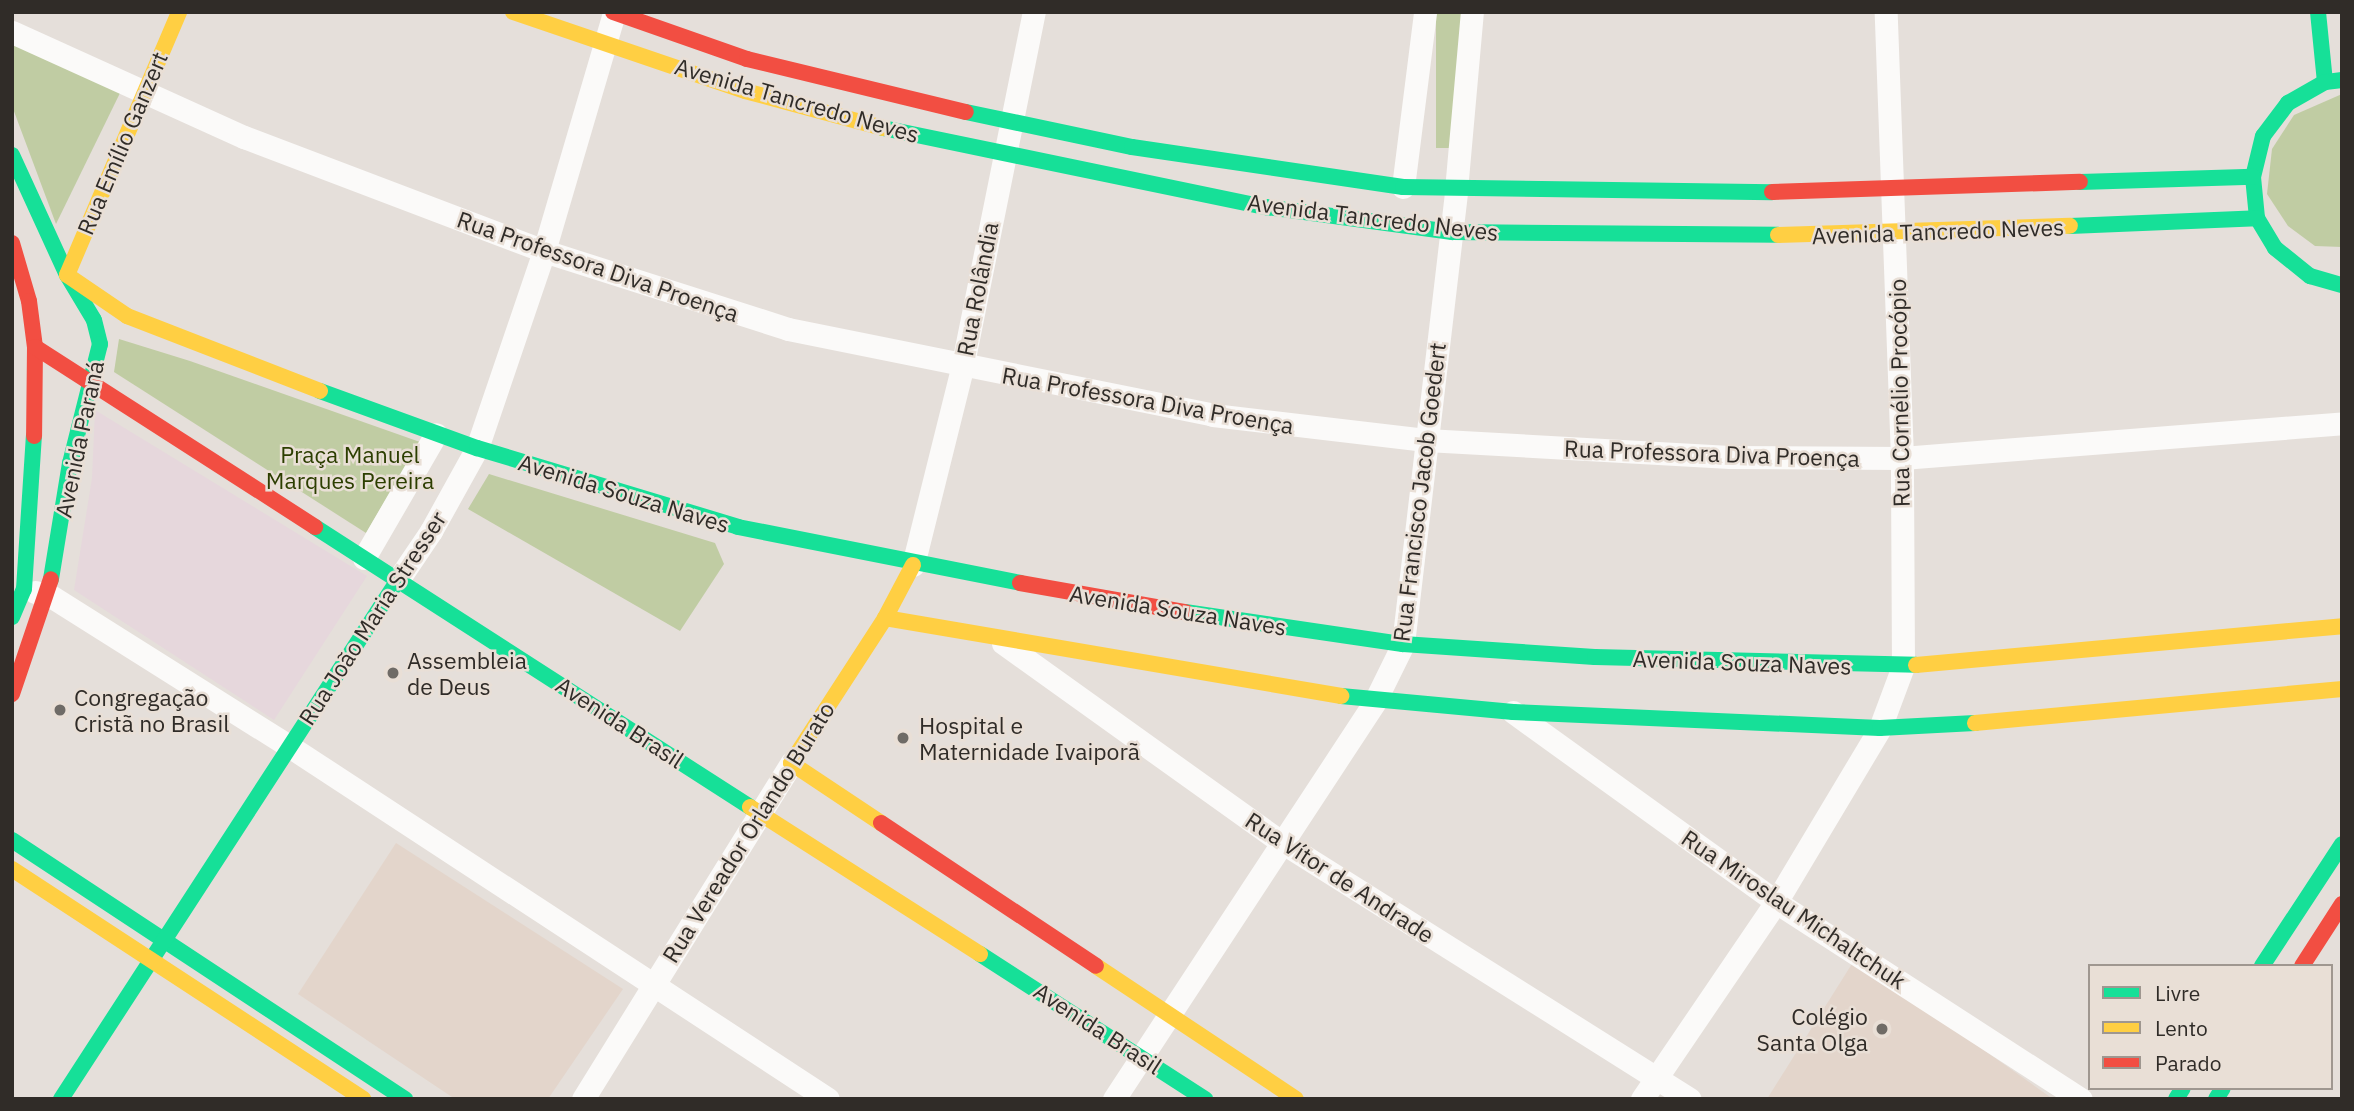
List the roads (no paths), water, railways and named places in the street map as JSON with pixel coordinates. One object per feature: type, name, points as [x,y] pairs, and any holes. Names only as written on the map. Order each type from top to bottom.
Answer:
[{"type":"street","name":"Rua Emílio Ganzert","points":[[67,275],[178,12]]},
{"type":"street","name":"Avenida Tancredo Neves","points":[[513,12],[855,122],[1266,206],[1451,232],[1586,236],[1895,234],[2257,218]]},
{"type":"street","name":"Rua Rolândia","points":[[913,565],[962,368],[1009,123],[1034,12]]},
{"type":"street","points":[[1403,187],[1425,12]]},
{"type":"street","name":"Rua Francisco Jacob Goedert","points":[[1114,1099],[1280,841],[1375,701],[1403,644],[1456,190],[1472,12]]},
{"type":"street","name":"Rua Cornélio Procópio","points":[[1642,1099],[1776,902],[1880,728],[1903,666],[1902,458],[1886,12]]},
{"type":"street","points":[[2318,12],[2325,82]]},
{"type":"street","name":"Avenida Tancredo Neves","points":[[613,13],[662,20],[747,59],[873,93],[1009,123],[1279,172],[1403,187],[1749,193],[2253,177]]},
{"type":"street","name":"Rua João Maria Stresser","points":[[61,1099],[162,940],[431,531],[477,448],[544,251],[613,13]]},
{"type":"street","name":"Rua Professora Diva Proença","points":[[12,32],[244,137],[544,251],[788,329],[962,368],[1213,415],[1426,440],[1730,457],[1902,458],[2342,423]]},
{"type":"street","points":[[2342,80],[2325,82],[2288,103],[2263,136],[2253,177],[2257,218],[2275,248],[2310,276],[2342,285]]},
{"type":"street","name":"Avenida Paraná","points":[[12,155],[67,275],[99,331],[100,344],[88,382],[49,595],[12,694]]},
{"type":"street","name":"Avenida Paraná","points":[[12,243],[21,303],[35,347],[34,458],[24,589],[12,617]]},
{"type":"street","points":[[21,303],[67,275]]},
{"type":"street","name":"Avenida Souza Naves","points":[[67,275],[127,316],[436,435],[738,527],[913,565],[1273,627],[1403,644],[1595,657],[1903,666],[2342,626]]},
{"type":"street","name":"Avenida Brasil","points":[[35,347],[1142,1056],[1205,1099]]},
{"type":"street","name":"Rua João Maria Stresser","points":[[364,558],[436,435]]},
{"type":"street","name":"Rua Vereador Orlando Burato","points":[[583,1099],[791,763],[885,618],[913,565]]},
{"type":"street","points":[[24,589],[49,595],[289,746],[654,982],[828,1099]]},
{"type":"street","points":[[885,618],[1000,641],[1375,701],[1513,712],[1880,728],[2059,718],[2342,689]]},
{"type":"street","name":"Rua Vítor de Andrade","points":[[1000,641],[1280,841],[1689,1099]]},
{"type":"street","name":"Rua Miroslau Michaltchuk","points":[[1513,712],[1776,902],[2081,1099]]},
{"type":"street","points":[[791,763],[1296,1099]]},
{"type":"street","points":[[12,840],[405,1099]]},
{"type":"street","points":[[2263,964],[2342,844]]},
{"type":"street","points":[[12,869],[363,1099]]},
{"type":"street","points":[[2296,914],[2339,912]]},
{"type":"street","points":[[2303,964],[2339,912]]},
{"type":"place","name":"Assembleia de Deus","points":[[393,673]]},
{"type":"place","name":"Congregação Cristã no Brasil","points":[[60,710]]},
{"type":"place","name":"Hospital e Maternidade Ivaiporã","points":[[903,738]]},
{"type":"place","name":"Colégio Santa Olga","points":[[1882,1029]]},
{"type":"park label","name":"Praça Manuel Marques Pereira","points":[[350,467]]}]
